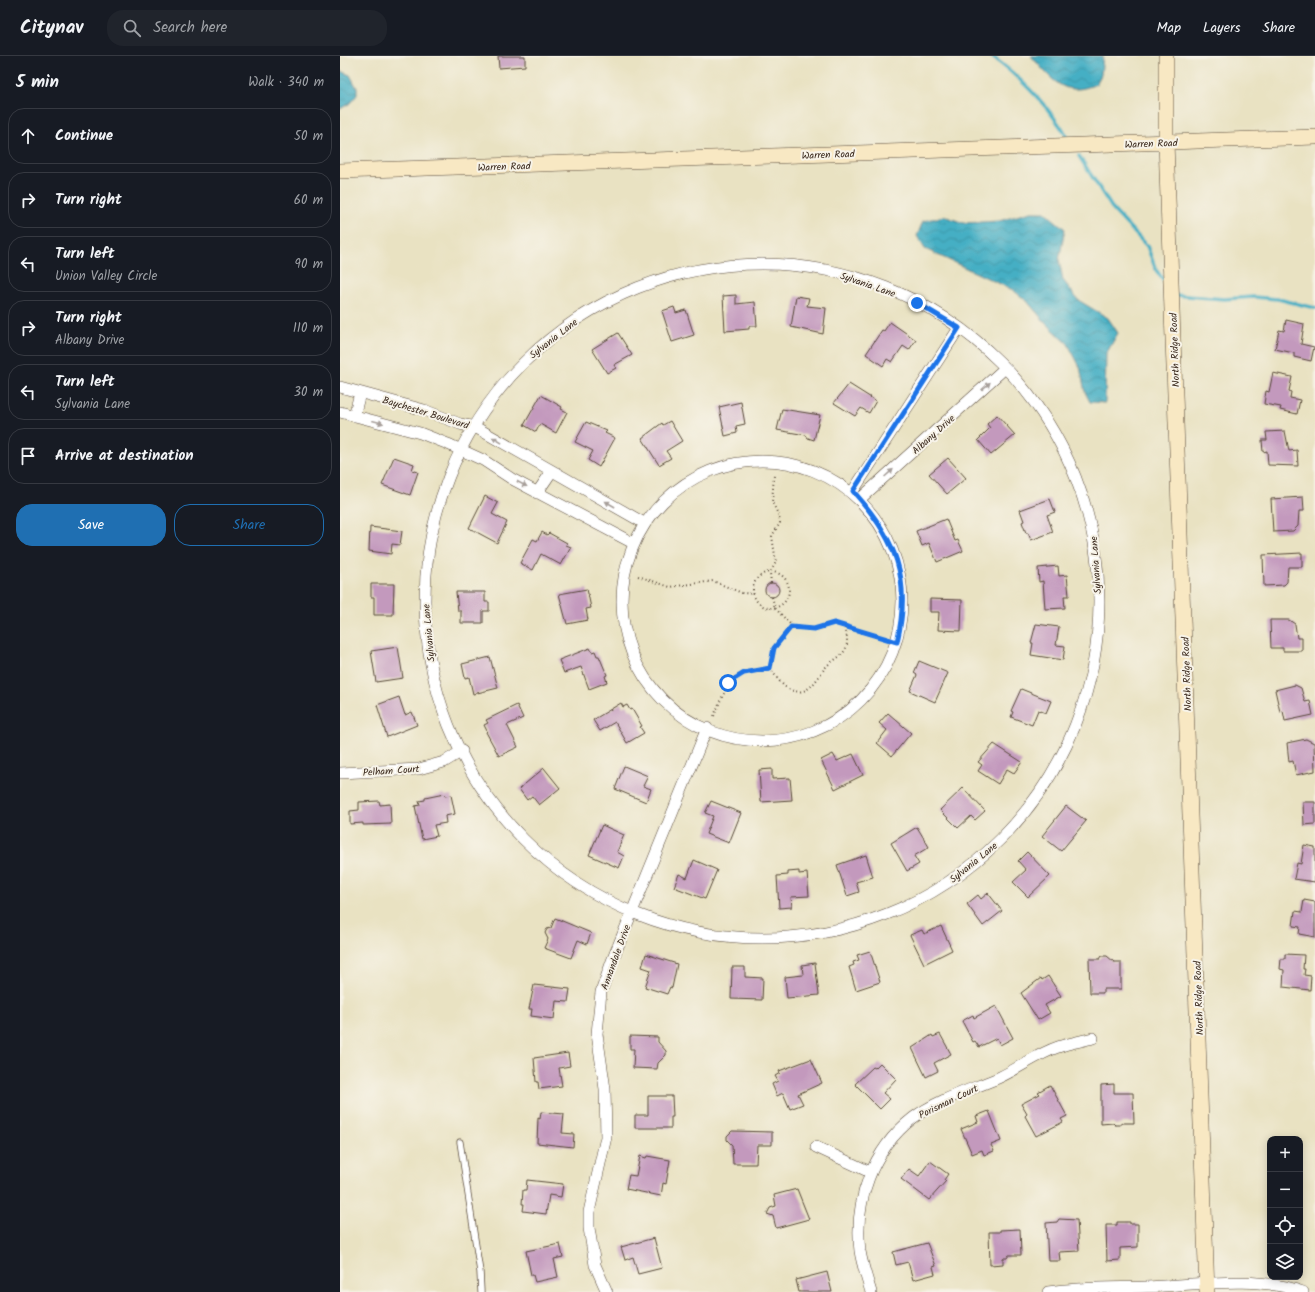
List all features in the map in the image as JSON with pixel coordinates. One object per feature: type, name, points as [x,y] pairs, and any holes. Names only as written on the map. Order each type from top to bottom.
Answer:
[{"type":"street","name":"North Ridge Road","points":[[1166,56],[1166,142],[1207,1288]]},
{"type":"street","name":"Warren Road","points":[[340,171],[1315,136]]},
{"type":"street","name":"Sylvania Lane","points":[[736,265],[762,265],[793,266],[829,271],[872,284],[917,303],[959,328],[1005,368],[1022,386],[1054,432],[1077,479],[1094,536],[1098,609],[1092,667],[1068,746],[1048,783],[1025,814],[989,852],[942,887],[893,912],[843,928],[777,938],[732,936],[683,928],[632,912],[577,882],[539,852],[500,812],[469,765],[452,734],[434,682],[428,644],[425,603],[427,562],[437,511],[454,464],[476,427],[478,417],[506,379],[556,334],[586,313],[614,298],[644,285],[700,270],[736,265]]},
{"type":"street","points":[[857,495],[959,328]]},
{"type":"street","name":"Albany Drive","points":[[857,495],[1005,368]]},
{"type":"street","name":"Baychester Boulevard","points":[[340,387],[424,410],[460,424],[476,427],[644,524]]},
{"type":"street","points":[[354,416],[360,393]]},
{"type":"street","points":[[340,412],[420,433],[463,451],[483,460],[537,493],[633,543]]},
{"type":"street","points":[[757,462],[783,463],[809,469],[857,495],[883,528],[896,557],[903,588],[902,620],[897,642],[879,680],[858,704],[832,723],[802,735],[770,740],[738,738],[707,728],[680,715],[651,686],[632,654],[624,623],[622,596],[624,573],[633,543],[644,524],[660,503],[683,487],[706,474],[731,465],[757,462]]},
{"type":"street","points":[[537,493],[552,471]]},
{"type":"street","name":"Annandale Drive","points":[[607,1292],[595,1265],[589,1228],[589,1212],[606,1130],[605,1089],[597,1034],[601,992],[612,961],[707,728]]},
{"type":"street","name":"Pelham Court","points":[[340,772],[419,769],[444,762],[462,751]]},
{"type":"street","name":"Porisman Court","points":[[871,1292],[860,1252],[859,1225],[862,1197],[870,1172],[890,1142],[913,1118],[944,1101],[1005,1074],[1057,1048],[1093,1038]]},
{"type":"street","points":[[816,1147],[870,1172]]},
{"type":"street","points":[[1048,1292],[1207,1288],[1264,1283],[1304,1292]]},
{"type":"lane","points":[[460,1142],[480,1272],[481,1292]]},
{"type":"path","points":[[770,584],[770,573],[776,562],[772,536],[780,523],[779,516],[772,502],[774,475]]},
{"type":"path","points":[[770,573],[781,576],[788,585],[789,591],[785,602],[775,608],[764,607],[756,599],[754,594],[756,582],[764,574],[770,573]]},
{"type":"path","points":[[638,576],[670,587],[713,581],[742,593],[754,594]]},
{"type":"path","points":[[772,597],[775,608],[791,627]]},
{"type":"path","points":[[791,627],[814,629],[834,623],[845,625],[897,642]]},
{"type":"path","points":[[770,668],[783,684],[791,690],[806,690],[817,681],[828,664],[837,660],[845,649],[847,642],[845,625]]},
{"type":"path","points":[[770,668],[774,648],[791,627]]},
{"type":"path","points":[[714,716],[720,699],[732,679],[744,673],[770,668]]},
{"type":"water","points":[[1031,56],[1103,56],[1101,75],[1096,84],[1085,88],[1066,88],[1045,72]]},
{"type":"water","points":[[340,71],[350,75],[357,88],[357,95],[349,104],[340,109]]},
{"type":"water","points":[[1031,212],[1045,212],[1065,229],[1059,260],[1063,280],[1078,300],[1108,318],[1118,333],[1106,354],[1105,403],[1090,402],[1085,392],[1080,367],[1068,344],[1043,320],[1027,301],[1013,290],[925,249],[917,236],[923,221],[944,216],[964,223],[999,221]]},
{"type":"building","points":[[498,56],[525,56],[525,66],[499,68]]},
{"type":"building","points":[[736,295],[736,304],[755,302],[757,326],[749,326],[749,329],[725,331],[723,296]]},
{"type":"building","points":[[796,296],[809,298],[807,306],[826,308],[823,334],[791,327]]},
{"type":"building","points":[[674,307],[676,313],[686,310],[694,335],[672,342],[662,311]]},
{"type":"building","points":[[1286,320],[1304,324],[1301,344],[1314,347],[1311,361],[1294,357],[1294,353],[1275,349],[1279,330],[1284,331]]},
{"type":"building","points":[[890,322],[916,340],[909,350],[903,346],[892,362],[887,359],[883,366],[866,354],[882,330],[884,331]]},
{"type":"building","points":[[618,333],[632,355],[614,365],[616,368],[607,373],[592,349]]},
{"type":"building","points":[[1273,373],[1292,377],[1289,391],[1291,392],[1290,398],[1300,400],[1297,414],[1280,410],[1281,407],[1264,404],[1266,391],[1269,392]]},
{"type":"building","points":[[849,384],[876,401],[869,413],[861,408],[855,416],[834,403]]},
{"type":"building","points":[[541,395],[562,407],[561,409],[567,412],[556,433],[540,424],[536,432],[524,425]]},
{"type":"building","points":[[741,402],[745,424],[736,426],[737,433],[725,436],[719,407]]},
{"type":"building","points":[[782,409],[820,415],[814,440],[808,438],[806,435],[777,430]]},
{"type":"building","points":[[997,415],[1015,435],[991,455],[978,440],[990,428],[987,424]]},
{"type":"building","points":[[670,421],[682,441],[666,451],[671,458],[659,465],[642,438],[662,423],[663,425]]},
{"type":"building","points":[[586,422],[607,431],[605,433],[615,438],[599,467],[588,460],[593,451],[575,442]]},
{"type":"building","points":[[1285,431],[1289,451],[1297,450],[1298,466],[1268,465],[1267,451],[1263,452],[1262,440],[1267,440],[1266,432]]},
{"type":"building","points":[[394,457],[414,464],[412,470],[418,472],[410,495],[382,485]]},
{"type":"building","points":[[948,458],[966,478],[947,494],[929,474]]},
{"type":"building","points":[[485,496],[498,503],[492,514],[507,522],[497,543],[469,528]]},
{"type":"building","points":[[1303,497],[1304,511],[1299,511],[1298,526],[1293,531],[1273,532],[1271,499]]},
{"type":"building","points":[[1050,499],[1055,512],[1047,515],[1053,532],[1031,540],[1028,533],[1026,533],[1020,510]]},
{"type":"building","points":[[946,519],[955,541],[958,540],[963,551],[937,562],[929,543],[922,546],[916,531]]},
{"type":"building","points":[[370,527],[402,531],[400,545],[392,544],[391,554],[369,551]]},
{"type":"building","points":[[542,532],[547,535],[549,533],[567,543],[566,545],[571,547],[561,565],[541,554],[533,570],[520,563],[533,539],[537,541]]},
{"type":"building","points":[[1302,553],[1302,567],[1288,567],[1287,582],[1284,585],[1264,586],[1263,555]]},
{"type":"building","points":[[1058,566],[1059,576],[1067,575],[1069,596],[1064,596],[1065,608],[1045,609],[1043,581],[1039,582],[1038,568]]},
{"type":"building","points":[[772,583],[777,585],[779,590],[777,595],[772,597],[767,595],[765,590],[767,585]]},
{"type":"building","points":[[371,584],[394,584],[393,615],[374,615],[374,597],[371,597]]},
{"type":"building","points":[[587,589],[591,608],[586,609],[588,620],[567,624],[559,594]]},
{"type":"building","points":[[456,592],[485,592],[485,602],[489,602],[489,611],[483,611],[483,623],[461,623],[461,611],[458,611]]},
{"type":"building","points":[[930,599],[962,600],[961,631],[938,630],[939,612],[930,612]]},
{"type":"building","points":[[1270,620],[1289,620],[1295,624],[1297,638],[1302,638],[1302,651],[1283,651],[1283,648],[1271,648]]},
{"type":"building","points":[[1036,624],[1059,627],[1056,645],[1065,646],[1063,660],[1031,655],[1033,643],[1031,643]]},
{"type":"building","points":[[398,647],[403,678],[376,682],[371,651]]},
{"type":"building","points":[[590,648],[592,652],[595,651],[597,656],[599,656],[607,675],[605,676],[607,682],[589,689],[581,667],[564,673],[559,660]]},
{"type":"building","points":[[490,657],[498,688],[473,694],[469,677],[465,678],[462,664]]},
{"type":"building","points":[[919,661],[948,673],[935,702],[910,691],[917,675],[914,673]]},
{"type":"building","points":[[1295,685],[1301,688],[1305,702],[1310,701],[1313,715],[1285,721],[1283,711],[1280,712],[1275,690]]},
{"type":"building","points":[[1021,689],[1051,701],[1046,713],[1038,710],[1032,725],[1011,717],[1013,712],[1011,711]]},
{"type":"building","points":[[399,697],[405,715],[412,712],[417,725],[387,737],[377,705]]},
{"type":"building","points":[[621,703],[623,707],[627,705],[630,710],[632,709],[642,726],[640,727],[644,733],[627,743],[615,722],[600,731],[593,720]]},
{"type":"building","points":[[517,705],[523,718],[507,725],[518,747],[499,756],[486,732],[487,731],[484,725],[488,723],[486,720]]},
{"type":"building","points":[[888,713],[911,733],[892,756],[877,743],[887,730],[879,723]]},
{"type":"building","points":[[1306,739],[1314,743],[1315,771],[1296,775],[1293,761],[1289,762],[1287,743]]},
{"type":"building","points":[[994,744],[1022,762],[1014,773],[1007,769],[998,784],[978,771],[982,765],[978,762]]},
{"type":"building","points":[[833,754],[837,761],[853,754],[863,775],[835,789],[821,760]]},
{"type":"building","points":[[624,766],[648,776],[643,786],[651,789],[646,802],[615,789]]},
{"type":"building","points":[[544,768],[560,788],[539,805],[532,796],[527,800],[519,789]]},
{"type":"building","points":[[772,769],[772,779],[790,778],[792,800],[761,802],[759,770]]},
{"type":"building","points":[[963,788],[985,811],[975,820],[971,816],[958,828],[940,810]]},
{"type":"building","points":[[444,794],[445,796],[451,795],[455,814],[445,816],[446,823],[434,825],[437,836],[422,839],[415,806],[420,805],[419,801],[425,800],[425,798]]},
{"type":"building","points":[[379,801],[380,805],[390,804],[391,824],[350,824],[350,811],[359,810],[359,802]]},
{"type":"building","points":[[711,801],[741,813],[729,843],[706,834],[713,816],[705,813]]},
{"type":"building","points":[[1303,802],[1315,802],[1315,824],[1304,825]]},
{"type":"building","points":[[1066,806],[1086,821],[1061,851],[1042,836]]},
{"type":"building","points":[[602,825],[624,835],[617,852],[624,856],[619,868],[589,855]]},
{"type":"building","points":[[917,827],[929,847],[914,856],[919,864],[907,871],[891,843]]},
{"type":"building","points":[[1304,845],[1315,847],[1315,882],[1294,879],[1297,863],[1301,864]]},
{"type":"building","points":[[1027,852],[1050,876],[1028,897],[1013,882],[1026,870],[1018,861]]},
{"type":"building","points":[[866,855],[873,877],[856,882],[859,892],[847,896],[837,865]]},
{"type":"building","points":[[694,860],[717,870],[705,899],[674,887],[679,874],[687,878]]},
{"type":"building","points":[[799,871],[799,874],[807,873],[809,896],[791,897],[792,907],[779,908],[777,876],[788,875],[788,872]]},
{"type":"building","points":[[988,893],[1002,911],[983,926],[967,904],[978,895],[981,899]]},
{"type":"building","points":[[1304,900],[1315,902],[1315,937],[1299,934],[1300,927],[1293,926],[1295,911],[1302,912]]},
{"type":"building","points":[[555,918],[591,933],[587,944],[578,940],[571,958],[544,948],[548,939],[545,933],[547,929],[551,928]]},
{"type":"building","points":[[941,926],[952,950],[924,964],[910,935],[922,930],[924,934]]},
{"type":"building","points":[[870,951],[880,982],[856,990],[849,967],[854,965],[853,962],[859,960],[857,955]]},
{"type":"building","points":[[646,954],[677,964],[672,988],[670,987],[667,994],[645,987],[651,970],[642,967]]},
{"type":"building","points":[[1285,954],[1304,955],[1304,975],[1311,976],[1310,990],[1283,987],[1284,970],[1280,969],[1281,959],[1285,959]]},
{"type":"building","points":[[1102,956],[1107,956],[1114,962],[1121,962],[1121,989],[1103,989],[1103,993],[1090,993],[1089,959],[1100,959]]},
{"type":"building","points":[[815,963],[819,995],[787,998],[785,977],[803,975],[802,965]]},
{"type":"building","points":[[732,967],[745,967],[745,977],[763,978],[762,1000],[731,999]]},
{"type":"building","points":[[1048,976],[1061,996],[1045,1005],[1050,1013],[1038,1020],[1021,993],[1041,978],[1042,980]]},
{"type":"building","points":[[534,985],[570,989],[568,1002],[556,1001],[554,1019],[531,1016],[532,1009],[529,1009]]},
{"type":"building","points":[[996,1006],[1013,1038],[1000,1045],[997,1038],[979,1047],[975,1041],[973,1042],[962,1021],[973,1015],[974,1018]]},
{"type":"building","points":[[940,1034],[951,1054],[934,1063],[938,1071],[926,1077],[912,1048],[932,1035],[933,1037]]},
{"type":"building","points":[[630,1036],[658,1037],[658,1042],[666,1051],[666,1055],[658,1063],[657,1069],[633,1068],[634,1049],[630,1049]]},
{"type":"building","points":[[568,1053],[570,1066],[559,1068],[562,1086],[539,1089],[538,1082],[536,1082],[534,1058]]},
{"type":"building","points":[[811,1059],[822,1083],[798,1094],[803,1104],[790,1109],[783,1093],[777,1096],[772,1084],[778,1081],[775,1076],[780,1073],[779,1071]]},
{"type":"building","points":[[880,1063],[896,1079],[883,1093],[890,1099],[880,1109],[855,1084],[873,1067],[875,1068]]},
{"type":"building","points":[[1114,1084],[1114,1093],[1133,1093],[1134,1123],[1123,1123],[1120,1125],[1115,1125],[1113,1123],[1101,1124],[1101,1085]]},
{"type":"building","points":[[1050,1085],[1067,1116],[1061,1119],[1063,1122],[1036,1136],[1025,1116],[1027,1114],[1021,1104],[1040,1094],[1038,1092]]},
{"type":"building","points":[[648,1096],[672,1096],[673,1117],[671,1117],[671,1128],[635,1128],[635,1115],[648,1115]]},
{"type":"building","points":[[989,1111],[1001,1141],[991,1145],[994,1151],[984,1155],[982,1150],[972,1154],[961,1129],[978,1122],[976,1116]]},
{"type":"building","points":[[541,1112],[564,1114],[562,1133],[574,1134],[573,1147],[537,1143],[538,1118],[540,1119]]},
{"type":"building","points":[[732,1131],[772,1132],[772,1145],[757,1145],[756,1164],[733,1164],[732,1145],[727,1140],[727,1136]]},
{"type":"building","points":[[640,1156],[670,1160],[666,1184],[663,1183],[661,1196],[626,1189],[629,1175],[636,1176]]},
{"type":"building","points":[[930,1161],[948,1174],[944,1180],[946,1181],[929,1200],[901,1179],[909,1169],[919,1176]]},
{"type":"building","points":[[527,1180],[563,1184],[561,1197],[549,1195],[546,1214],[523,1211],[523,1190],[526,1190]]},
{"type":"building","points":[[797,1189],[809,1219],[776,1228],[773,1216],[767,1214],[770,1208],[776,1206],[774,1195]]},
{"type":"building","points":[[1059,1219],[1077,1220],[1079,1251],[1059,1252],[1060,1261],[1048,1261],[1046,1223],[1057,1222]]},
{"type":"building","points":[[1117,1222],[1130,1222],[1130,1224],[1138,1224],[1138,1247],[1120,1248],[1120,1260],[1107,1261],[1106,1225],[1117,1225]]},
{"type":"building","points":[[1020,1229],[1021,1255],[1009,1255],[1007,1258],[1003,1258],[1003,1264],[990,1265],[989,1232]]},
{"type":"building","points":[[654,1238],[662,1268],[638,1274],[633,1257],[625,1260],[621,1247]]},
{"type":"building","points":[[927,1243],[936,1266],[933,1267],[935,1274],[913,1280],[908,1262],[896,1265],[893,1252]]},
{"type":"building","points":[[560,1244],[563,1257],[554,1259],[558,1277],[535,1282],[533,1275],[531,1275],[526,1251]]},
{"type":"building","points":[[827,1272],[832,1292],[799,1292],[796,1280]]},
{"type":"waterway","points":[[991,56],[1022,82],[1042,102],[1066,135]]},
{"type":"waterway","points":[[1079,156],[1114,211],[1147,246],[1156,270],[1165,282]]},
{"type":"waterway","points":[[1175,295],[1224,299],[1254,297],[1278,299],[1315,308]]},
{"type":"route","points":[[728,683],[732,679],[744,673],[757,670],[766,670],[770,668],[771,654],[774,648],[791,627],[814,629],[834,623],[845,625],[897,642],[902,620],[903,588],[896,557],[883,528],[853,491],[959,328],[917,303]]}]
